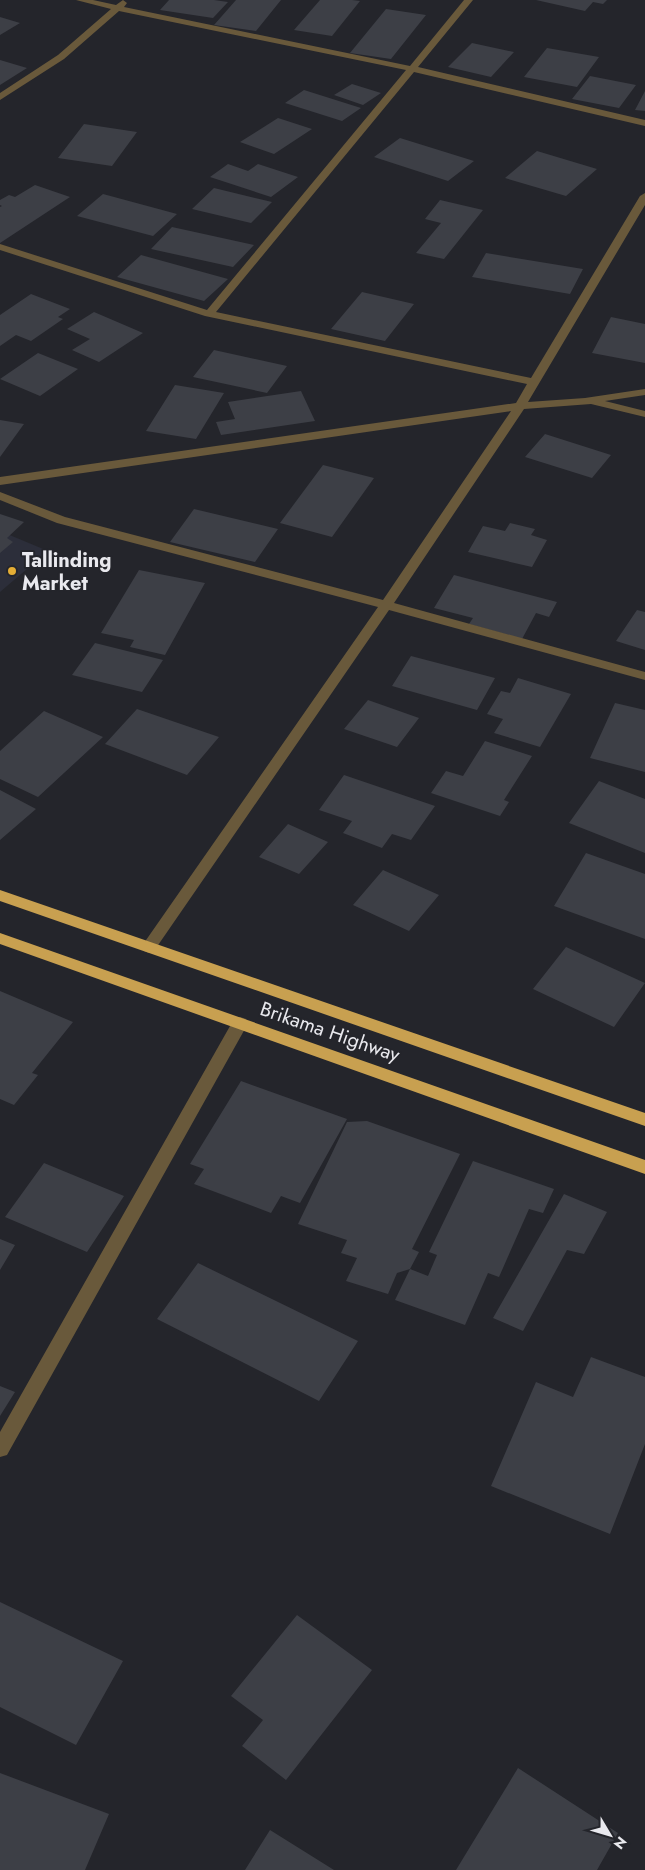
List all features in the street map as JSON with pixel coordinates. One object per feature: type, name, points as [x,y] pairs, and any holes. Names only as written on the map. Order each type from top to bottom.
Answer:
[{"type":"highway","name":"Brikama Highway","points":[[0,895],[149,948],[644,1116]]},
{"type":"highway","name":"Brikama Highway","points":[[0,938],[645,1166]]},
{"type":"street","points":[[80,0],[413,69],[645,123]]},
{"type":"street","points":[[0,97],[61,57],[126,0]]},
{"type":"street","points":[[209,314],[469,0]]},
{"type":"street","points":[[149,948],[386,605],[520,406],[645,196]]},
{"type":"street","points":[[0,247],[209,314],[534,382]]},
{"type":"street","points":[[0,480],[520,406],[584,401],[645,392]]},
{"type":"street","points":[[584,401],[645,414]]},
{"type":"street","points":[[0,496],[61,520],[386,605],[645,676]]},
{"type":"street","points":[[0,1449],[240,1023]]},
{"type":"shaded area","name":"Tallinding Market","points":[[0,531],[48,551],[0,592]]},
{"type":"building","points":[[169,0],[214,0],[228,2],[213,18],[160,10]]},
{"type":"building","points":[[236,0],[281,0],[256,31],[214,25]]},
{"type":"building","points":[[320,0],[360,1],[332,36],[294,30]]},
{"type":"building","points":[[536,0],[607,0],[603,4],[593,2],[585,11]]},
{"type":"building","points":[[386,9],[426,15],[391,59],[350,53]]},
{"type":"building","points":[[0,17],[20,23],[0,35]]},
{"type":"building","points":[[472,43],[514,52],[491,77],[448,67]]},
{"type":"building","points":[[547,48],[599,57],[577,87],[524,77]]},
{"type":"building","points":[[0,60],[27,68],[0,85]]},
{"type":"building","points":[[590,76],[636,85],[619,108],[572,99]]},
{"type":"building","points":[[352,84],[381,93],[363,105],[334,95]]},
{"type":"building","points":[[304,90],[361,108],[342,121],[285,103]]},
{"type":"building","points":[[645,91],[645,111],[635,110]]},
{"type":"building","points":[[278,118],[312,129],[274,154],[240,142]]},
{"type":"building","points":[[84,124],[137,132],[112,166],[58,158]]},
{"type":"building","points":[[400,138],[474,161],[448,181],[374,157]]},
{"type":"building","points":[[537,151],[597,169],[566,196],[505,178]]},
{"type":"building","points":[[228,164],[248,171],[258,164],[298,177],[271,197],[210,177]]},
{"type":"building","points":[[35,185],[70,197],[0,243],[0,207],[2,206],[0,205],[0,200],[9,195],[15,197]]},
{"type":"building","points":[[214,188],[272,202],[251,223],[192,209]]},
{"type":"building","points":[[103,194],[177,214],[153,236],[77,216]]},
{"type":"building","points":[[440,200],[483,210],[444,259],[416,253],[441,223],[425,219]]},
{"type":"building","points":[[172,227],[254,245],[233,267],[151,249]]},
{"type":"building","points":[[486,253],[583,269],[570,294],[472,277]]},
{"type":"building","points":[[141,255],[228,279],[204,301],[117,277]]},
{"type":"building","points":[[362,292],[414,304],[385,341],[331,329]]},
{"type":"building","points":[[31,294],[70,309],[58,317],[63,319],[31,341],[16,335],[0,346],[0,315]]},
{"type":"building","points":[[94,312],[143,333],[99,362],[72,350],[90,339],[67,329]]},
{"type":"building","points":[[611,317],[645,324],[645,363],[592,353]]},
{"type":"building","points":[[214,350],[287,366],[267,393],[193,377]]},
{"type":"building","points":[[38,353],[78,369],[40,396],[0,379]]},
{"type":"building","points":[[175,385],[224,393],[196,439],[146,431]]},
{"type":"building","points":[[301,391],[315,421],[221,435],[216,422],[235,419],[228,402]]},
{"type":"building","points":[[0,420],[24,424],[0,457]]},
{"type":"building","points":[[545,434],[611,455],[592,478],[525,457]]},
{"type":"building","points":[[323,465],[374,478],[332,537],[280,523]]},
{"type":"building","points":[[194,509],[278,529],[255,562],[170,542]]},
{"type":"building","points":[[0,514],[24,522],[7,538],[13,542],[0,553]]},
{"type":"building","points":[[510,523],[535,529],[531,535],[547,540],[532,567],[468,552],[483,526],[505,531]]},
{"type":"building","points":[[139,570],[205,583],[165,655],[130,647],[134,640],[101,633]]},
{"type":"building","points":[[454,575],[557,602],[549,617],[536,613],[522,639],[469,624],[473,618],[434,608]]},
{"type":"building","points":[[637,610],[645,612],[645,650],[616,641]]},
{"type":"building","points":[[95,643],[163,660],[142,692],[72,675]]},
{"type":"building","points":[[411,656],[495,678],[477,710],[392,686]]},
{"type":"building","points":[[518,678],[571,694],[540,747],[494,733],[503,719],[487,714],[501,691],[510,693]]},
{"type":"building","points":[[368,700],[419,718],[397,747],[344,729]]},
{"type":"building","points":[[615,703],[645,710],[645,772],[590,758]]},
{"type":"building","points":[[137,709],[219,737],[187,775],[105,744]]},
{"type":"building","points":[[44,711],[103,737],[38,797],[0,779],[0,751]]},
{"type":"building","points":[[485,741],[532,756],[504,800],[509,802],[500,816],[431,793],[446,771],[463,776]]},
{"type":"building","points":[[344,775],[435,806],[411,840],[392,834],[382,848],[343,833],[352,821],[319,810]]},
{"type":"building","points":[[599,781],[645,799],[645,853],[569,823]]},
{"type":"building","points":[[0,790],[36,809],[0,840]]},
{"type":"building","points":[[288,824],[328,842],[299,874],[259,857]]},
{"type":"building","points":[[586,853],[645,874],[645,939],[554,906]]},
{"type":"building","points":[[383,870],[439,895],[409,931],[353,905]]},
{"type":"building","points":[[566,947],[645,983],[614,1027],[533,989]]},
{"type":"building","points":[[0,991],[73,1022],[32,1073],[38,1075],[14,1105],[0,1099]]},
{"type":"building","points":[[241,1081],[347,1119],[300,1203],[281,1196],[271,1213],[194,1184],[204,1169],[190,1164]]},
{"type":"building","points":[[367,1121],[460,1154],[412,1249],[419,1252],[410,1269],[397,1273],[388,1294],[346,1281],[357,1258],[341,1253],[347,1240],[298,1224],[347,1122]]},
{"type":"building","points":[[473,1161],[554,1189],[543,1213],[529,1209],[499,1277],[488,1273],[465,1325],[395,1300],[410,1269],[428,1276],[437,1255],[429,1252]]},
{"type":"building","points":[[44,1163],[124,1196],[87,1252],[5,1217]]},
{"type":"building","points":[[564,1194],[607,1212],[584,1254],[567,1250],[523,1331],[493,1318]]},
{"type":"building","points":[[0,1239],[15,1245],[0,1270]]},
{"type":"building","points":[[198,1263],[358,1341],[319,1401],[157,1319]]},
{"type":"building","points":[[591,1357],[645,1377],[645,1444],[610,1534],[491,1486],[536,1382],[573,1397]]},
{"type":"building","points":[[0,1386],[15,1392],[0,1416]]},
{"type":"building","points":[[0,1602],[123,1661],[76,1745],[0,1707]]},
{"type":"building","points":[[297,1615],[372,1670],[286,1780],[242,1746],[263,1720],[231,1696]]},
{"type":"building","points":[[518,1768],[618,1833],[597,1870],[456,1870]]},
{"type":"building","points":[[0,1773],[109,1814],[85,1870],[0,1870]]},
{"type":"building","points":[[270,1830],[334,1870],[245,1870]]},
{"type":"place","name":"Tallinding Market","points":[[12,571]]}]
